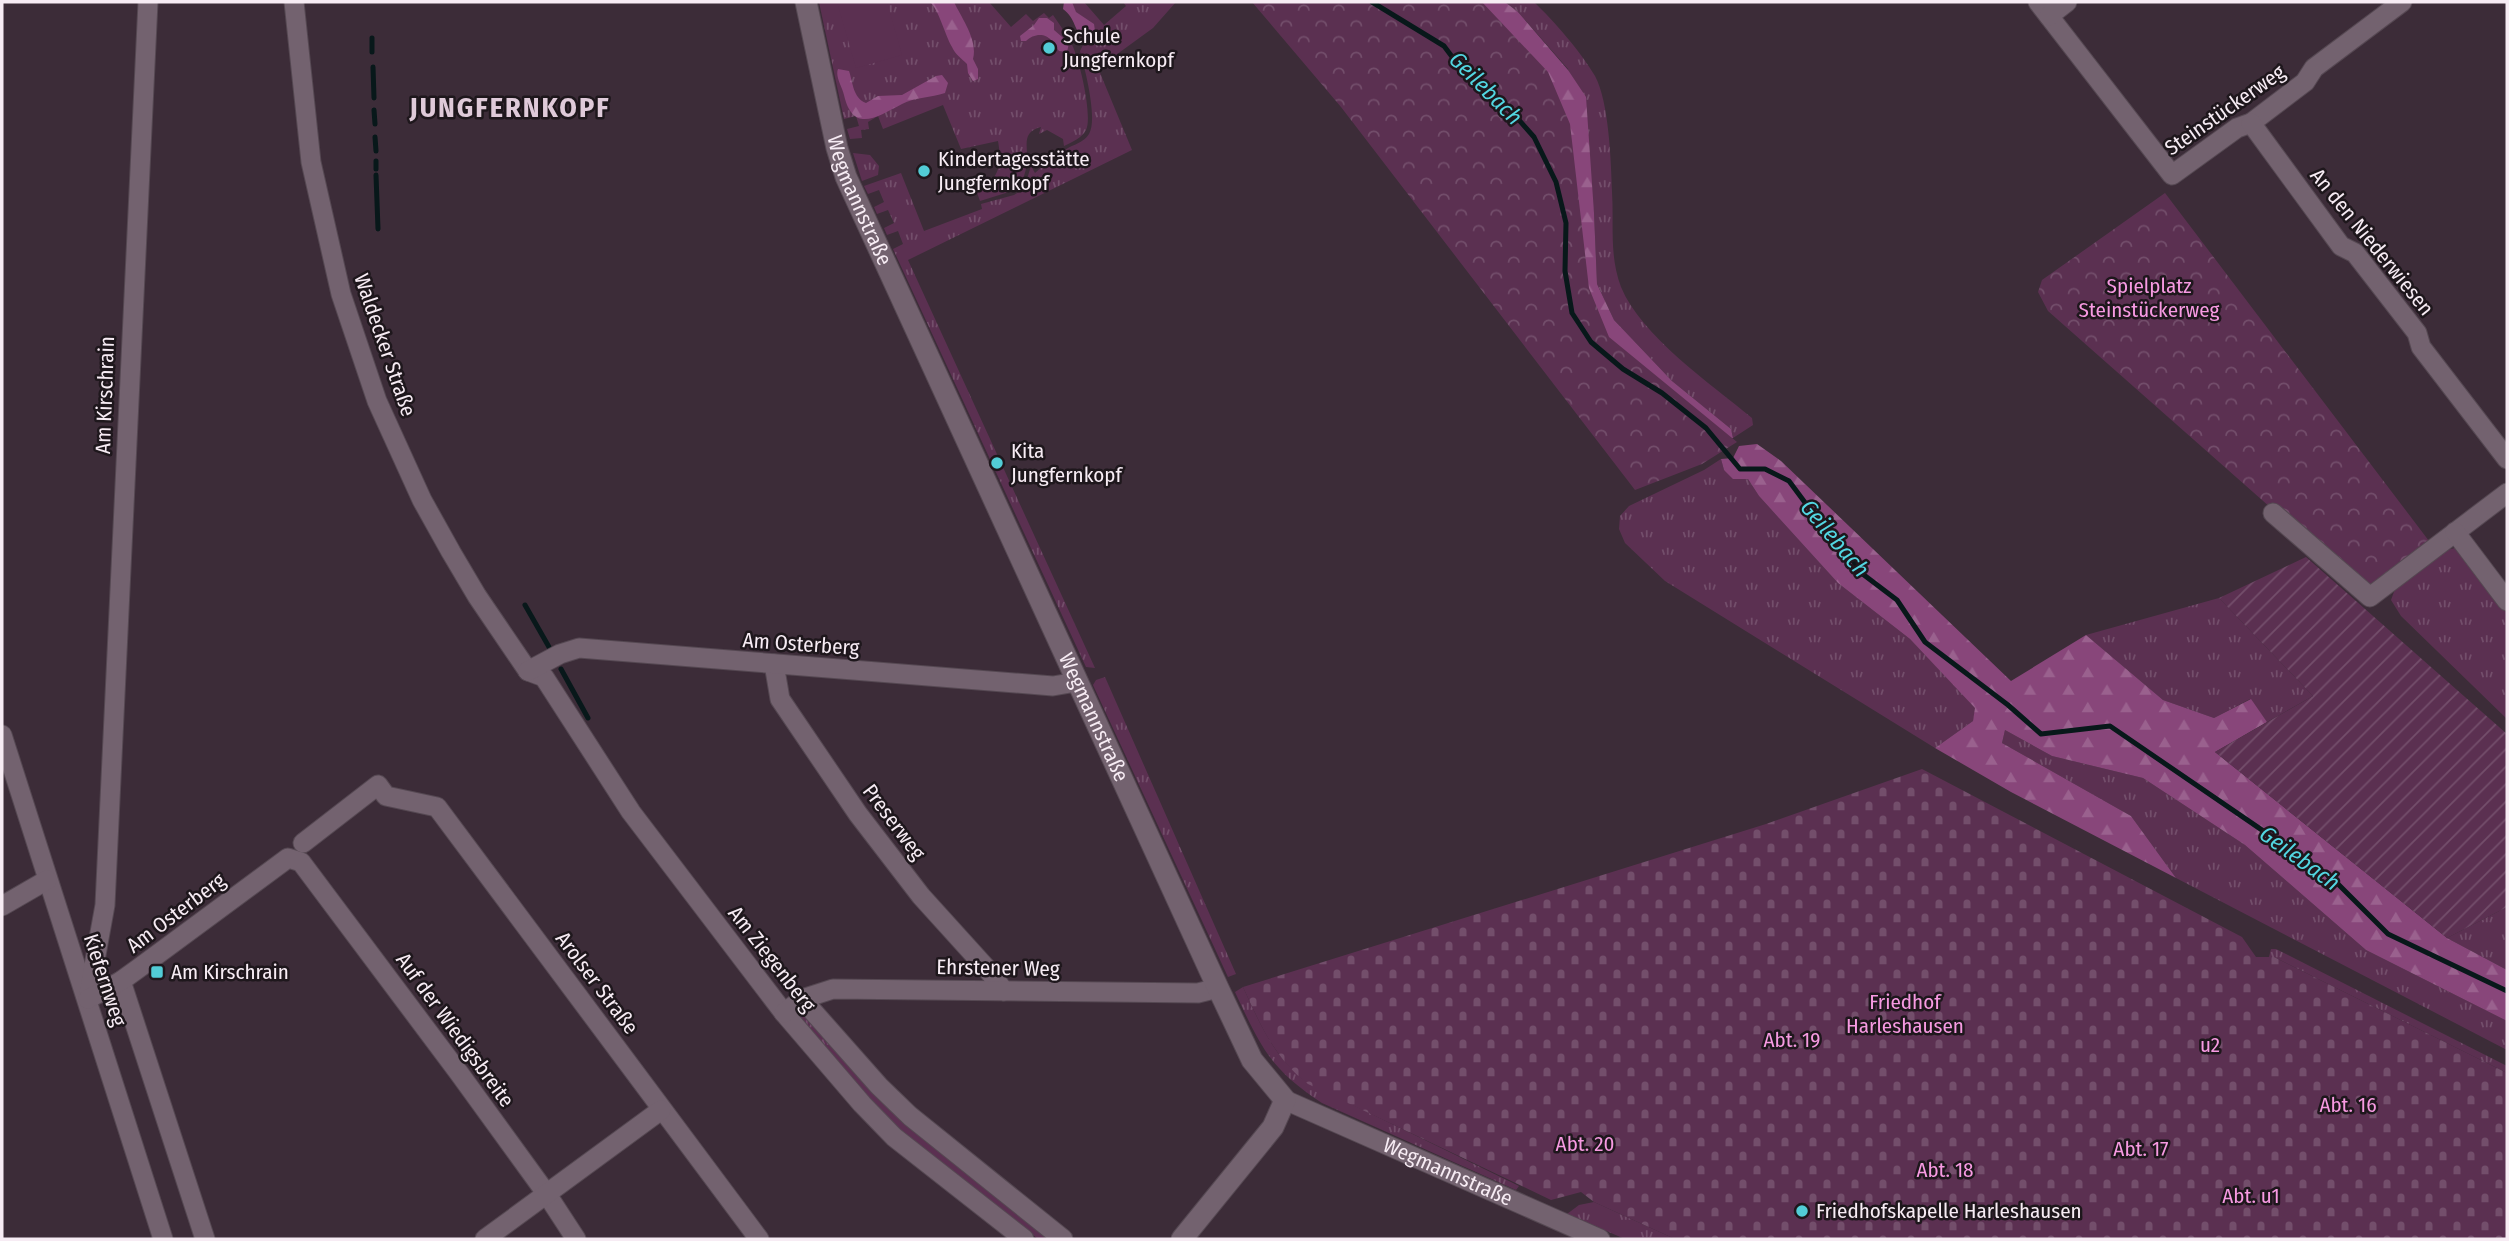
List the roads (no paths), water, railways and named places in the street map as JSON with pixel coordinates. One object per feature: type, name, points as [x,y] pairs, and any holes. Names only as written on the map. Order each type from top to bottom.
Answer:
[{"type":"street","name":"Am Kirschrain","points":[[88,999],[105,905],[148,2]]},
{"type":"street","name":"Waldecker Straße","points":[[294,2],[311,162],[341,294],[377,401],[422,500],[451,552],[528,671]]},
{"type":"street","name":"Wegmannstraße","points":[[806,2],[837,148],[846,177],[1076,682],[1252,1059],[1285,1100],[1600,1239]]},
{"type":"street","points":[[2043,9],[2067,2]]},
{"type":"street","name":"Steinstückerweg","points":[[2043,9],[2172,175],[2237,128],[2251,123],[2305,82],[2314,68],[2402,2]]},
{"type":"street","name":"An den Niederwiesen","points":[[2251,123],[2341,246],[2355,253],[2417,333],[2421,347],[2506,458]]},
{"type":"street","points":[[2273,513],[2370,597],[2507,493]]},
{"type":"street","points":[[2455,532],[2507,601]]},
{"type":"street","name":"Am Osterberg","points":[[528,671],[560,654],[579,648],[1053,686],[1076,682]]},
{"type":"street","name":"Preserweg","points":[[774,664],[780,699],[858,814],[921,897],[988,970],[1003,991]]},
{"type":"street","name":"Am Ziegenberg","points":[[528,671],[544,677],[631,812],[784,1013],[862,1104],[894,1137],[1024,1239]]},
{"type":"street","name":"Kiefernweg","points":[[2,735],[163,1239]]},
{"type":"street","name":"Arolser Straße","points":[[303,843],[378,785],[386,796],[437,807],[759,1239]]},
{"type":"street","name":"Am Osterberg","points":[[88,999],[121,981],[288,859]]},
{"type":"street","name":"Auf der Wiedigsbreite","points":[[288,859],[301,862],[310,871],[546,1193],[576,1239]]},
{"type":"street","points":[[2,906],[47,880]]},
{"type":"street","points":[[121,981],[205,1239]]},
{"type":"street","name":"Ehrstener Weg","points":[[784,1013],[802,999],[833,989],[1198,993],[1218,988]]},
{"type":"street","name":"Am Ziegenberg","points":[[802,999],[910,1116],[1063,1239]]},
{"type":"street","points":[[1182,1239],[1273,1127],[1285,1100]]},
{"type":"street","points":[[485,1239],[661,1110]]},
{"type":"waterway","name":"Geilebach","points":[[1372,2],[1444,46],[1459,66],[1504,103],[1534,137],[1556,182],[1566,223],[1565,271],[1572,313],[1591,342],[1623,369],[1662,393],[1706,428],[1740,469],[1765,469],[1789,481],[1818,520],[1840,539],[1860,572],[1897,600],[1925,642],[2008,705],[2041,734],[2110,726],[2332,878],[2388,934],[2507,991]]},
{"type":"waterway","points":[[372,38],[372,52]]},
{"type":"waterway","points":[[373,67],[374,98]]},
{"type":"waterway","points":[[374,110],[375,124]]},
{"type":"waterway","points":[[375,137],[376,151]]},
{"type":"waterway","points":[[376,161],[376,169]]},
{"type":"waterway","points":[[376,175],[378,229]]},
{"type":"waterway","points":[[525,605],[549,647]]},
{"type":"waterway","points":[[561,669],[588,718]]},
{"type":"place","name":"Schule Jungfernkopf","points":[[1049,48]]},
{"type":"place","name":"Kindertagesstätte Jungfernkopf","points":[[924,171]]},
{"type":"place","name":"Kita Jungfernkopf","points":[[997,463]]},
{"type":"place","name":"Am Kirschrain","points":[[157,972]]},
{"type":"place","name":"Friedhofskapelle Harleshausen","points":[[1802,1211]]},
{"type":"district","name":"JUNGFERNKOPF","points":[[510,107]]},
{"type":"park label","name":"Spielplatz Steinstückerweg","points":[[2149,298]]},
{"type":"park label","name":"Friedhof Harleshausen","points":[[1905,1014]]},
{"type":"park label","name":"Abt. 19","points":[[1792,1040]]},
{"type":"park label","name":"u2","points":[[2210,1045]]},
{"type":"park label","name":"Abt. 16","points":[[2348,1105]]},
{"type":"park label","name":"Abt. 20","points":[[1585,1144]]},
{"type":"park label","name":"Abt. 17","points":[[2141,1149]]},
{"type":"park label","name":"Abt. 18","points":[[1945,1170]]},
{"type":"park label","name":"Abt. u1","points":[[2251,1196]]}]
